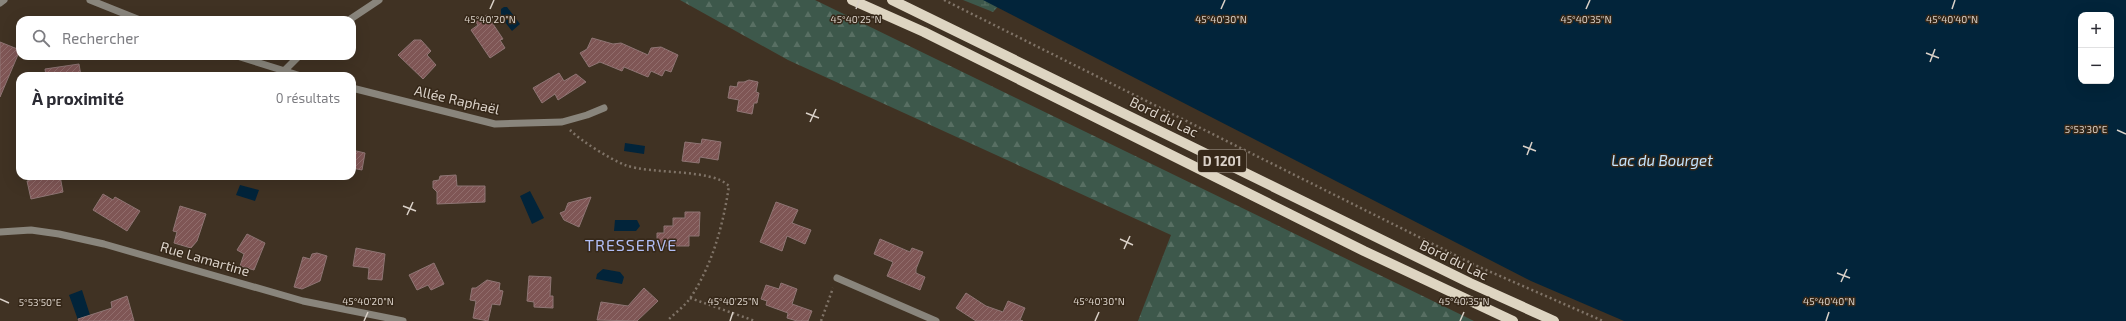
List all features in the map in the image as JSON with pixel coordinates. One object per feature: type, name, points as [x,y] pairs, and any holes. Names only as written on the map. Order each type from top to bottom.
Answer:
[{"type":"main road","name":"D 1201","points":[[852,0],[931,35],[1364,251],[1513,321]]},
{"type":"main road","name":"Bord du Lac","points":[[892,0],[1470,284],[1554,321]]},
{"type":"street","points":[[0,3],[4,0]]},
{"type":"street","points":[[90,0],[130,16]]},
{"type":"street","points":[[355,16],[379,0]]},
{"type":"street","points":[[248,60],[283,72],[295,60]]},
{"type":"street","name":"Allée Raphaël","points":[[356,89],[495,124],[562,122],[587,115],[604,108]]},
{"type":"street","name":"Rue Lamartine","points":[[0,232],[31,230],[59,234],[104,244],[303,301],[403,321]]},
{"type":"street","points":[[837,278],[936,321]]},
{"type":"path","points":[[944,0],[1477,266],[1603,321]]},
{"type":"path","points":[[562,122],[577,138],[625,165],[668,172],[711,176],[723,180],[729,186],[723,223],[708,267],[690,298],[667,321]]},
{"type":"path","points":[[821,321],[837,278]]},
{"type":"path","points":[[690,298],[755,321]]},
{"type":"green space","points":[[680,0],[815,0],[1474,321],[1138,321],[1171,235],[788,60]]},
{"type":"green space","points":[[963,0],[1004,0],[993,12]]},
{"type":"water","name":"Lac du Bourget","points":[[983,0],[2126,0],[2126,321],[1624,321],[1531,281]]},
{"type":"water","points":[[507,7],[520,24],[512,31],[501,17],[501,9]]},
{"type":"water","points":[[625,143],[645,146],[644,154],[624,151]]},
{"type":"water","points":[[240,185],[259,190],[255,201],[236,195]]},
{"type":"water","points":[[530,191],[544,218],[532,224],[520,196]]},
{"type":"water","points":[[615,220],[637,220],[640,226],[636,231],[614,231]]},
{"type":"water","points":[[603,269],[620,272],[624,277],[622,284],[596,279],[597,274]]},
{"type":"water","points":[[82,290],[90,315],[78,320],[69,295]]},
{"type":"building","points":[[487,15],[503,39],[500,40],[505,48],[490,58],[471,30],[478,25],[476,22]]},
{"type":"building","points":[[592,38],[613,44],[621,43],[648,55],[651,48],[661,47],[678,55],[671,72],[665,70],[662,76],[651,71],[648,77],[624,67],[622,71],[600,62],[589,67],[580,53],[587,49]]},
{"type":"building","points":[[414,40],[421,40],[431,51],[427,55],[436,65],[423,79],[398,55]]},
{"type":"building","points":[[0,42],[16,48],[16,59],[0,97]]},
{"type":"building","points":[[79,64],[80,72],[45,72],[45,69]]},
{"type":"building","points":[[559,73],[564,81],[576,74],[586,82],[558,100],[555,94],[542,103],[533,88]]},
{"type":"building","points":[[749,80],[758,82],[756,92],[759,93],[757,103],[754,103],[752,114],[737,111],[739,100],[728,98],[730,86],[737,87],[738,82]]},
{"type":"building","points":[[702,139],[721,142],[718,160],[700,157],[699,163],[682,161],[685,142],[701,144]]},
{"type":"building","points":[[356,151],[365,153],[362,170],[356,169]]},
{"type":"building","points":[[456,175],[457,186],[485,186],[485,202],[437,204],[437,192],[433,188],[433,181],[439,180],[440,176]]},
{"type":"building","points":[[61,180],[63,192],[31,199],[27,181]]},
{"type":"building","points":[[103,194],[113,200],[115,197],[140,211],[127,231],[93,210]]},
{"type":"building","points":[[591,197],[579,227],[564,220],[560,213],[565,211],[568,203]]},
{"type":"building","points":[[776,202],[798,210],[792,223],[811,230],[805,244],[787,236],[782,251],[760,242]]},
{"type":"building","points":[[180,206],[206,214],[197,241],[191,248],[174,243],[177,232],[173,231]]},
{"type":"building","points":[[685,212],[700,212],[699,236],[689,236],[689,246],[657,246],[657,233],[664,233],[664,226],[673,226],[673,218],[685,218]]},
{"type":"building","points":[[247,234],[265,243],[254,270],[240,266],[244,254],[237,250]]},
{"type":"building","points":[[880,239],[910,252],[912,248],[923,252],[916,269],[916,273],[925,277],[920,290],[887,276],[893,262],[874,254]]},
{"type":"building","points":[[356,248],[385,254],[382,280],[368,279],[369,268],[353,266]]},
{"type":"building","points":[[317,253],[327,256],[320,281],[302,289],[294,287],[303,257],[310,259],[312,254]]},
{"type":"building","points":[[434,263],[444,284],[431,290],[428,285],[417,290],[409,275]]},
{"type":"building","points":[[529,276],[551,277],[550,296],[553,296],[553,308],[534,307],[534,302],[527,301]]},
{"type":"building","points":[[487,280],[500,283],[499,290],[503,291],[500,305],[492,304],[488,321],[473,318],[476,301],[470,300],[472,288],[476,288]]},
{"type":"building","points":[[781,283],[797,289],[792,304],[812,311],[808,321],[797,321],[787,318],[788,313],[766,305],[767,301],[761,299],[766,285],[779,289]]},
{"type":"building","points":[[644,288],[658,301],[637,321],[597,320],[601,302],[628,306]]},
{"type":"building","points":[[966,293],[986,306],[1003,312],[1008,301],[1025,308],[1020,320],[1023,321],[976,321],[956,308]]},
{"type":"building","points":[[127,296],[134,321],[79,321],[78,319],[112,308],[111,302]]},
{"type":"district","name":"TRESSERVE","points":[[631,245]]}]
